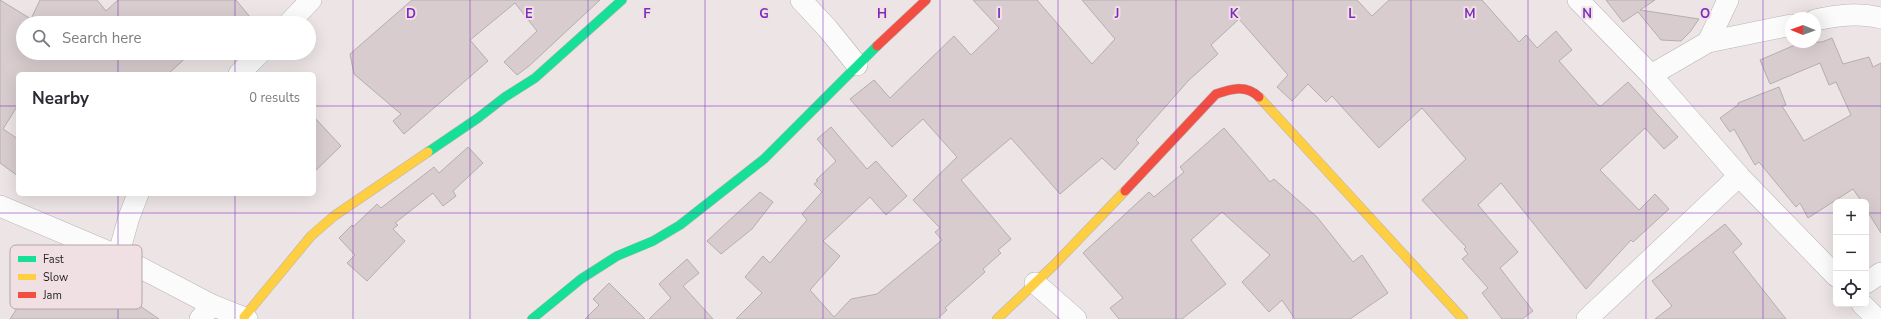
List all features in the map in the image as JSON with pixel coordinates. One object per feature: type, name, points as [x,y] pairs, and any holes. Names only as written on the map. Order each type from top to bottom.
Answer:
[{"type":"street","points":[[296,16],[311,0]]},
{"type":"street","points":[[142,271],[206,312],[245,318],[311,236],[334,216],[478,118],[505,96],[534,78],[622,0]]},
{"type":"street","points":[[801,0],[858,65]]},
{"type":"street","points":[[532,319],[593,271],[617,256],[653,241],[680,225],[764,158],[926,0]]},
{"type":"street","points":[[1578,0],[1651,75],[1739,176],[1833,273]]},
{"type":"street","points":[[1708,42],[1728,0]]},
{"type":"street","points":[[1821,19],[1856,14],[1881,18]]},
{"type":"street","points":[[1651,75],[1708,42],[1785,26]]},
{"type":"street","points":[[241,72],[253,60]]},
{"type":"street","points":[[996,319],[1035,283],[1098,219],[1216,94],[1236,87],[1255,93],[1463,319]]},
{"type":"street","points":[[1587,319],[1739,176]]},
{"type":"street","points":[[121,245],[129,217],[137,196]]},
{"type":"street","points":[[0,206],[92,245]]},
{"type":"street","points":[[1869,281],[1881,273]]},
{"type":"street","points":[[1035,283],[1076,319]]},
{"type":"street","points":[[1865,307],[1876,319]]},
{"type":"building","points":[[0,0],[26,16],[16,16],[16,60],[183,60],[170,72],[16,72],[16,108],[3,129],[16,138],[16,175],[0,163]]},
{"type":"building","points":[[40,0],[97,0],[106,11],[118,0],[236,0],[249,16],[32,16]]},
{"type":"building","points":[[412,0],[600,0],[529,66],[517,75],[504,62],[537,31],[515,3],[470,40],[488,61],[404,134],[393,121],[401,114],[354,74],[350,54]]},
{"type":"building","points":[[973,0],[1037,0],[1092,64],[1115,39],[1082,0],[1357,0],[1372,16],[1389,0],[1482,0],[1519,42],[1526,35],[1537,48],[1556,31],[1572,50],[1559,61],[1598,105],[1601,106],[1628,82],[1678,137],[1664,149],[1645,128],[1600,170],[1639,210],[1655,194],[1669,209],[1633,242],[1631,240],[1586,289],[1501,183],[1478,205],[1518,252],[1500,268],[1533,311],[1522,319],[1502,319],[1482,293],[1488,288],[1462,259],[1468,254],[1464,249],[1466,247],[1422,200],[1466,159],[1422,108],[1379,148],[1332,96],[1326,102],[1308,84],[1292,101],[1277,87],[1288,75],[1239,19],[1211,45],[1218,54],[1189,80],[1136,140],[1139,143],[1115,170],[1102,158],[1060,194],[1011,138],[961,180],[1011,239],[998,250],[1001,253],[983,269],[985,272],[945,308],[947,310],[937,319],[736,319],[762,293],[745,277],[763,256],[770,263],[807,220],[802,214],[822,192],[814,184],[818,181],[816,180],[836,161],[817,139],[831,127],[867,169],[876,161],[907,196],[886,215],[870,197],[823,241],[840,256],[810,290],[834,317],[851,299],[877,294],[942,240],[935,232],[940,228],[913,200],[957,157],[923,119],[892,147],[850,99],[874,80],[890,98],[954,36],[971,55],[999,28]]},
{"type":"building","points":[[1606,0],[1655,0],[1640,10],[1699,19],[1690,32],[1681,41],[1661,40],[1638,12],[1623,22]]},
{"type":"building","points":[[1832,38],[1843,64],[1869,57],[1873,67],[1881,63],[1881,233],[1869,214],[1869,199],[1860,199],[1853,189],[1837,199],[1833,199],[1833,202],[1808,218],[1800,203],[1796,207],[1759,162],[1755,165],[1734,129],[1730,132],[1720,118],[1738,105],[1738,103],[1779,87],[1786,105],[1782,106],[1804,141],[1851,115],[1836,82],[1829,85],[1820,63],[1770,84],[1760,60],[1788,48],[1821,48],[1822,42]]},
{"type":"building","points":[[316,119],[341,146],[316,170]]},
{"type":"building","points":[[1224,128],[1270,182],[1274,179],[1317,217],[1353,262],[1362,255],[1388,293],[1350,319],[1295,319],[1282,300],[1269,312],[1242,282],[1270,255],[1222,212],[1191,240],[1226,284],[1182,319],[1119,319],[1110,308],[1123,298],[1083,253],[1149,192],[1154,197],[1184,172],[1180,167]]},
{"type":"building","points":[[468,147],[483,163],[453,191],[456,196],[443,206],[433,193],[395,223],[398,225],[393,229],[405,241],[367,281],[347,263],[355,255],[339,238],[377,204],[381,208],[434,167],[439,173]]},
{"type":"building","points":[[760,192],[773,202],[752,229],[721,254],[707,241]]},
{"type":"building","points":[[1725,224],[1742,244],[1733,252],[1786,319],[1655,319],[1672,306],[1652,281]]},
{"type":"building","points":[[687,259],[699,273],[683,286],[713,319],[649,319],[671,298],[659,284]]},
{"type":"building","points":[[609,283],[645,319],[585,319],[599,305],[593,299]]},
{"type":"building","points":[[142,307],[159,319],[10,319],[17,309],[142,309]]},
{"type":"traffic: fast","points":[[428,152],[478,118],[505,97],[535,78],[622,0]]},
{"type":"traffic: fast","points":[[532,319],[581,279],[617,256],[653,241],[680,225],[764,159],[877,46]]},
{"type":"traffic: slow","points":[[1259,97],[1463,319]]},
{"type":"traffic: slow","points":[[244,317],[311,236],[334,216],[428,152]]},
{"type":"traffic: slow","points":[[997,319],[1054,265],[1125,191]]},
{"type":"traffic: jam","points":[[877,46],[926,0]]},
{"type":"traffic: jam","points":[[1125,191],[1216,94],[1233,89],[1244,89],[1249,90],[1259,97]]}]
